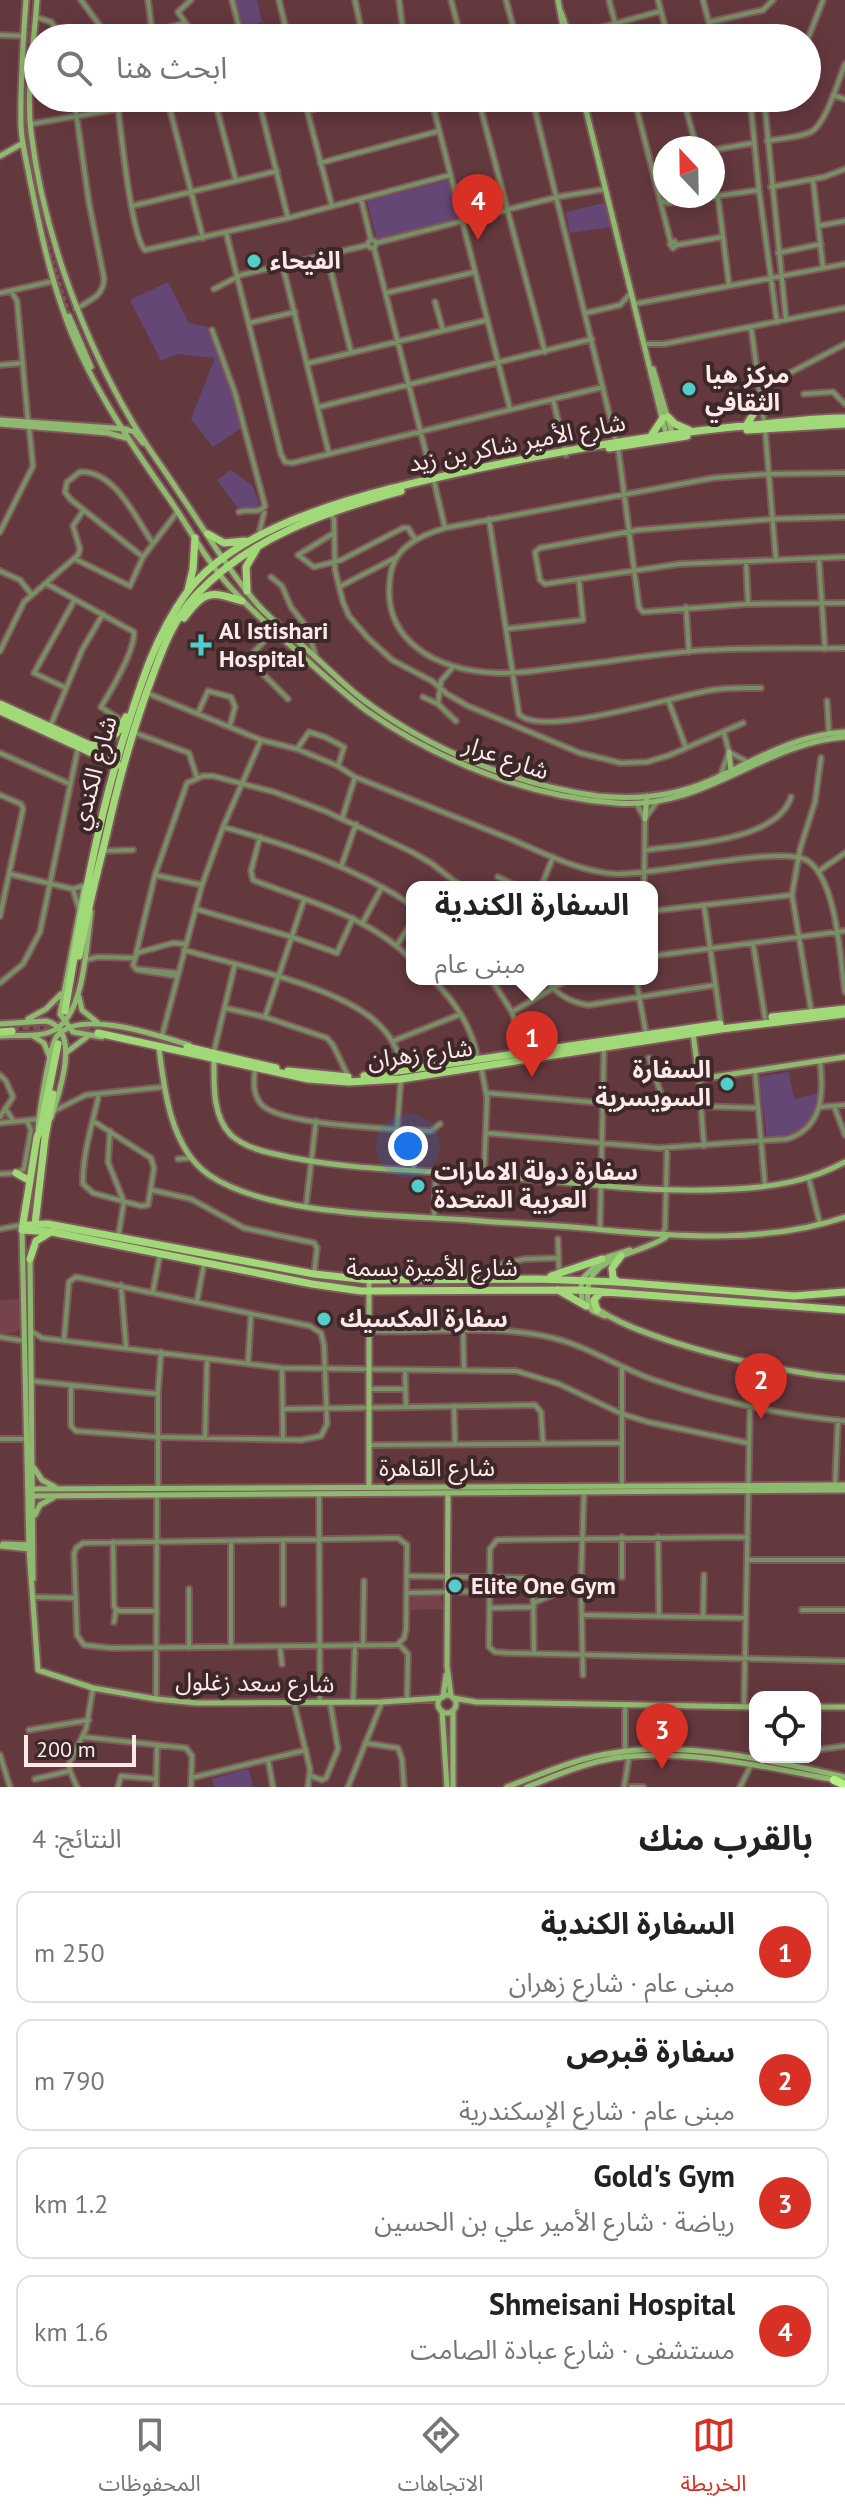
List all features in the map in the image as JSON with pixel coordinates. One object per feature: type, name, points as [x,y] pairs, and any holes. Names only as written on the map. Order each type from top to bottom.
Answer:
[{"type":"highway","points":[[834,1780],[845,1781]]},
{"type":"main road","points":[[26,0],[23,36],[25,156],[54,281],[78,347],[95,379]]},
{"type":"main road","name":"شارع عرار","points":[[35,24],[36,0]]},
{"type":"main road","points":[[558,0],[563,24]]},
{"type":"main road","name":"شارع عرار","points":[[30,112],[53,232],[76,309],[100,361],[147,445],[261,608],[371,706],[452,752],[508,774],[598,796],[657,802],[701,791],[746,761],[793,742],[829,733],[845,735]]},
{"type":"main road","points":[[587,112],[670,436]]},
{"type":"main road","points":[[0,156],[23,143]]},
{"type":"main road","points":[[12,151],[25,156]]},
{"type":"main road","points":[[69,316],[95,379]]},
{"type":"main road","name":"شارع عرار","points":[[95,379],[127,438],[212,565],[242,601],[325,678],[415,742],[454,760],[559,794],[595,801],[636,803],[731,773],[796,746],[845,735]]},
{"type":"main road","points":[[746,426],[760,403]]},
{"type":"main road","points":[[94,425],[105,423],[112,411]]},
{"type":"main road","points":[[666,417],[691,431]]},
{"type":"main road","points":[[650,437],[666,417]]},
{"type":"main road","name":"شارع الأمير شاكر بن زيد","points":[[617,444],[650,437],[843,421]]},
{"type":"main road","points":[[0,422],[108,433],[127,438]]},
{"type":"main road","points":[[28,424],[121,428],[132,430],[147,445]]},
{"type":"main road","name":"شارع الأمير شاكر بن زيد","points":[[218,573],[276,529],[340,503],[566,453],[691,431],[764,427]]},
{"type":"main road","name":"شارع الأمير شاكر بن زيد","points":[[212,565],[257,541],[329,513],[431,481]]},
{"type":"main road","points":[[208,534],[224,543],[257,541],[246,567],[247,591]]},
{"type":"main road","points":[[187,592],[193,569],[195,538]]},
{"type":"main road","name":"شارع الكندي","points":[[67,1011],[89,886],[137,694],[158,640],[187,592],[212,565]]},
{"type":"main road","name":"شارع الكندي","points":[[89,886],[102,851],[120,762],[162,650],[188,604],[218,573]]},
{"type":"main road","points":[[162,650],[202,597],[216,594],[242,601]]},
{"type":"main road","points":[[90,745],[110,740],[124,722],[137,694]]},
{"type":"main road","points":[[0,704],[120,762]]},
{"type":"main road","points":[[0,711],[78,748],[120,762]]},
{"type":"main road","points":[[729,752],[731,773]]},
{"type":"main road","points":[[645,819],[646,800]]},
{"type":"main road","points":[[34,1597],[31,1547],[32,1381],[20,1227],[41,1137],[57,1099],[66,1053],[59,1010],[79,910],[89,886]]},
{"type":"main road","points":[[41,1137],[39,1119],[54,1040],[76,1003],[79,988],[89,886]]},
{"type":"main road","points":[[79,988],[82,1010],[101,1029]]},
{"type":"main road","points":[[0,1030],[43,1012],[64,990]]},
{"type":"main road","points":[[807,1014],[845,1012]]},
{"type":"main road","points":[[807,1014],[812,1021],[845,1012]]},
{"type":"main road","name":"شارع زهران","points":[[479,1064],[646,1034],[807,1014]]},
{"type":"main road","name":"شارع زهران","points":[[101,1029],[255,1068],[329,1081],[402,1076],[693,1034],[807,1014]]},
{"type":"main road","points":[[20,1021],[46,1021],[88,1036],[210,1056]]},
{"type":"main road","points":[[25,1034],[41,1034],[81,1023],[101,1029],[162,1037],[210,1056]]},
{"type":"main road","points":[[0,1030],[12,1029]]},
{"type":"main road","points":[[0,1030],[41,1039],[51,1059]]},
{"type":"main road","points":[[693,1034],[699,1079],[845,1057]]},
{"type":"main road","points":[[66,1053],[88,1036]]},
{"type":"main road","points":[[27,1330],[41,1128],[60,1044]]},
{"type":"main road","points":[[159,1048],[163,1086],[179,1135],[191,1158],[208,1174],[231,1187],[276,1202],[434,1218],[600,1229],[662,1238],[763,1233],[845,1217]]},
{"type":"main road","points":[[210,1056],[216,1104],[231,1135],[258,1150],[312,1160],[667,1190],[765,1186],[809,1179],[845,1162]]},
{"type":"main road","name":"شارع زهران","points":[[210,1056],[288,1071],[349,1077],[402,1076]]},
{"type":"main road","points":[[16,1173],[30,1181]]},
{"type":"main road","points":[[30,1259],[36,1241],[51,1227],[41,1219],[38,1204]]},
{"type":"main road","name":"شارع الأميرة بسمة","points":[[20,1227],[51,1227],[118,1237],[314,1274],[369,1280],[618,1282],[794,1296],[845,1292]]},
{"type":"main road","name":"شارع الأميرة بسمة","points":[[51,1227],[160,1255],[368,1292],[584,1290],[845,1310]]},
{"type":"main road","points":[[585,1281],[604,1263],[662,1238]]},
{"type":"main road","points":[[537,1279],[559,1275],[635,1250]]},
{"type":"main road","points":[[618,1282],[613,1278],[612,1268],[621,1256]]},
{"type":"main road","points":[[586,1306],[582,1301],[585,1281],[602,1259]]},
{"type":"main road","points":[[369,1280],[369,1490]]},
{"type":"main road","points":[[556,1289],[606,1316],[658,1336],[743,1361],[845,1378]]},
{"type":"main road","points":[[584,1290],[588,1301],[606,1316]]},
{"type":"main road","points":[[597,1310],[594,1300],[601,1292]]},
{"type":"main road","points":[[28,1345],[28,1439],[34,1520],[31,1547]]},
{"type":"main road","points":[[32,1459],[39,1478],[58,1492],[40,1505],[34,1520]]},
{"type":"main road","name":"شارع القاهرة","points":[[158,1492],[622,1485],[746,1489],[835,1485],[845,1488]]},
{"type":"main road","name":"شارع القاهرة","points":[[31,1492],[319,1493],[369,1490],[448,1493],[845,1488]]},
{"type":"main road","points":[[448,1493],[447,1666],[456,1705],[454,1786]]},
{"type":"main road","points":[[0,1546],[31,1547]]},
{"type":"main road","name":"شارع سعد زغلول","points":[[34,1597],[38,1670],[93,1688],[197,1703],[382,1702],[442,1697]]},
{"type":"main road","points":[[447,1666],[438,1705],[447,1787]]},
{"type":"main road","points":[[442,1697],[476,1702],[749,1707]]},
{"type":"main road","name":"شارع سعد زغلول","points":[[417,1701],[441,1711]]},
{"type":"main road","points":[[441,1711],[447,1713],[476,1702]]},
{"type":"main road","points":[[821,1708],[845,1707]]},
{"type":"main road","points":[[507,1787],[581,1760],[627,1754],[674,1751],[749,1759]]},
{"type":"main road","points":[[527,1787],[579,1767],[627,1754],[751,1765],[834,1780]]},
{"type":"main road","points":[[782,1763],[845,1781]]},
{"type":"street","points":[[91,0],[83,2],[99,24]]},
{"type":"street","points":[[148,0],[151,24]]},
{"type":"street","points":[[184,23],[178,12],[191,0]]},
{"type":"street","points":[[232,0],[238,24]]},
{"type":"street","points":[[279,0],[285,24]]},
{"type":"street","points":[[355,0],[360,24]]},
{"type":"street","points":[[399,0],[402,24]]},
{"type":"street","points":[[451,0],[457,24]]},
{"type":"street","points":[[506,0],[512,24]]},
{"type":"street","points":[[609,0],[615,23]]},
{"type":"street","points":[[658,0],[664,24]]},
{"type":"street","points":[[703,0],[709,22],[763,10],[773,0]]},
{"type":"street","points":[[814,24],[823,0]]},
{"type":"street","points":[[612,24],[661,11]]},
{"type":"street","points":[[36,17],[52,24]]},
{"type":"street","points":[[0,35],[23,36]]},
{"type":"street","points":[[767,141],[804,135],[815,130],[845,64]]},
{"type":"street","points":[[833,95],[845,99]]},
{"type":"street","points":[[76,112],[104,285],[100,294],[76,309]]},
{"type":"street","points":[[31,124],[103,112]]},
{"type":"street","points":[[118,112],[132,206],[139,242],[145,250],[288,218],[450,175]]},
{"type":"street","points":[[170,112],[203,238]]},
{"type":"street","points":[[218,112],[236,181]]},
{"type":"street","points":[[262,112],[288,218]]},
{"type":"street","points":[[307,112],[332,206]]},
{"type":"street","points":[[434,112],[510,409]]},
{"type":"street","points":[[482,112],[545,352]]},
{"type":"street","points":[[536,112],[617,444],[639,607],[643,612],[748,604],[845,603]]},
{"type":"street","points":[[638,112],[653,174]]},
{"type":"street","points":[[687,112],[693,136]]},
{"type":"street","points":[[751,112],[777,322]]},
{"type":"street","points":[[765,112],[786,320]]},
{"type":"street","points":[[320,163],[439,131]]},
{"type":"street","points":[[725,148],[753,143]]},
{"type":"street","points":[[771,187],[813,180],[845,169]]},
{"type":"street","points":[[132,206],[277,171]]},
{"type":"street","points":[[813,180],[823,268]]},
{"type":"street","points":[[214,289],[237,277],[605,185]]},
{"type":"street","points":[[725,195],[759,190]]},
{"type":"street","points":[[361,199],[445,528]]},
{"type":"street","points":[[663,208],[671,243],[675,241],[677,245],[722,237]]},
{"type":"street","points":[[719,208],[729,285]]},
{"type":"street","points":[[818,226],[845,221]]},
{"type":"street","points":[[226,232],[283,459],[292,463],[603,387]]},
{"type":"street","points":[[778,253],[821,244]]},
{"type":"street","points":[[327,256],[351,352]]},
{"type":"street","points":[[634,304],[845,264]]},
{"type":"street","points":[[283,267],[329,454]]},
{"type":"street","points":[[386,293],[475,272]]},
{"type":"street","points":[[0,293],[54,281]]},
{"type":"street","points":[[0,532],[33,466],[17,301],[11,291]]},
{"type":"street","points":[[620,305],[631,293]]},
{"type":"street","points":[[435,302],[443,330]]},
{"type":"street","points":[[586,313],[620,305],[636,313]]},
{"type":"street","points":[[645,344],[664,344],[845,308]]},
{"type":"street","points":[[249,323],[295,312]]},
{"type":"street","points":[[309,363],[487,320]]},
{"type":"street","points":[[751,327],[776,560]]},
{"type":"street","points":[[212,330],[235,393],[265,506],[256,511],[239,512]]},
{"type":"street","points":[[319,407],[592,339]]},
{"type":"street","points":[[759,389],[845,344]]},
{"type":"street","points":[[0,365],[23,363]]},
{"type":"street","points":[[804,394],[833,392],[845,404]]},
{"type":"street","points":[[553,399],[566,453]]},
{"type":"street","points":[[143,557],[83,511],[67,496],[65,485],[80,472],[96,473],[116,490],[152,542]]},
{"type":"street","points":[[339,587],[397,557],[415,539],[489,518],[713,478],[845,473]]},
{"type":"street","points":[[0,651],[24,602],[75,559],[80,549],[73,526],[83,511]]},
{"type":"street","points":[[75,559],[129,586],[152,542],[178,511]]},
{"type":"street","points":[[257,541],[264,513]]},
{"type":"street","points":[[329,513],[334,519],[334,562],[349,616],[392,660],[468,706],[580,753],[621,763],[647,762],[743,723]]},
{"type":"street","points":[[845,517],[773,519],[629,531],[536,549],[542,583],[679,564],[845,557]]},
{"type":"street","points":[[489,518],[519,714],[525,720],[582,719],[710,690],[761,688]]},
{"type":"street","points":[[263,520],[276,529]]},
{"type":"street","points":[[334,533],[298,555],[311,566],[334,562],[403,528],[408,528],[415,539]]},
{"type":"street","points":[[397,557],[389,591],[399,631],[423,652],[453,667],[512,673],[689,652],[845,648]]},
{"type":"street","points":[[819,560],[825,649]]},
{"type":"street","points":[[746,561],[748,604]]},
{"type":"street","points":[[0,571],[20,580],[32,595]]},
{"type":"street","points":[[271,577],[282,586],[291,607],[306,626],[316,657]]},
{"type":"street","points":[[505,629],[583,620],[579,580]]},
{"type":"street","points":[[47,584],[135,634],[101,707],[124,722]]},
{"type":"street","points":[[66,688],[34,673],[74,601]]},
{"type":"street","points":[[686,607],[689,652]]},
{"type":"street","points":[[50,727],[82,650],[103,614]]},
{"type":"street","points":[[274,631],[253,653],[250,661],[288,699]]},
{"type":"street","points":[[438,704],[443,676],[453,667]]},
{"type":"street","points":[[198,713],[208,691],[231,697],[235,707],[230,725]]},
{"type":"street","points":[[147,693],[261,740],[297,749],[338,766],[355,777],[553,857],[600,871],[635,873],[799,856],[819,871],[829,890],[845,992]]},
{"type":"street","points":[[423,697],[438,704],[456,721]]},
{"type":"street","points":[[669,701],[686,748]]},
{"type":"street","points":[[827,701],[829,733]]},
{"type":"street","points":[[511,724],[519,714]]},
{"type":"street","points":[[531,733],[533,720]]},
{"type":"street","points":[[133,732],[189,753],[197,778]]},
{"type":"street","points":[[297,749],[309,732],[325,737],[344,747],[338,766]]},
{"type":"street","points":[[721,774],[729,752],[724,733]]},
{"type":"street","points":[[162,1037],[202,885],[223,827],[261,740]]},
{"type":"street","points":[[0,983],[17,971],[34,947],[40,932],[78,748]]},
{"type":"street","points":[[729,752],[746,761]]},
{"type":"street","points":[[0,753],[70,784]]},
{"type":"street","points":[[807,1014],[792,895],[799,856],[815,802],[821,758]]},
{"type":"street","points":[[178,974],[136,969],[133,966],[155,875],[187,783],[197,778],[213,776],[274,792],[356,824],[431,863],[454,881]]},
{"type":"street","points":[[342,819],[355,777]]},
{"type":"street","points":[[0,795],[21,804],[23,809],[0,916]]},
{"type":"street","points":[[646,850],[743,834],[782,813],[791,797]]},
{"type":"street","points":[[645,819],[657,802]]},
{"type":"street","points":[[636,803],[645,819],[645,881]]},
{"type":"street","points":[[341,867],[356,824]]},
{"type":"street","points":[[223,827],[298,849],[341,867],[406,901]]},
{"type":"street","points":[[260,837],[252,878],[363,922],[406,954]]},
{"type":"street","points":[[102,851],[133,850]]},
{"type":"street","points":[[819,871],[845,853]]},
{"type":"street","points":[[545,881],[553,857]]},
{"type":"street","points":[[635,873],[641,881]]},
{"type":"street","points":[[10,874],[73,889],[89,886]]},
{"type":"street","points":[[155,875],[202,885]]},
{"type":"street","points":[[498,877],[506,881]]},
{"type":"street","points":[[363,922],[382,887]]},
{"type":"street","points":[[73,889],[79,910]]},
{"type":"street","points":[[658,910],[792,895]]},
{"type":"street","points":[[265,1017],[304,900]]},
{"type":"street","points":[[704,905],[721,1024]]},
{"type":"street","points":[[196,909],[337,953],[353,918]]},
{"type":"street","points":[[397,945],[406,931]]},
{"type":"street","points":[[658,955],[845,931]]},
{"type":"street","points":[[83,962],[98,957],[135,956],[173,943],[349,1004],[375,1021],[393,1041],[402,1076],[397,1129],[415,1170]]},
{"type":"street","points":[[753,943],[765,1018]]},
{"type":"street","points":[[210,1056],[235,964]]},
{"type":"street","points":[[437,985],[461,1014],[473,1037],[487,1093],[484,1175]]},
{"type":"street","points":[[495,985],[512,1012],[524,1054]]},
{"type":"street","points":[[550,985],[569,1001],[581,1004],[715,985]]},
{"type":"street","points":[[512,1012],[558,985]]},
{"type":"street","points":[[637,985],[646,1034]]},
{"type":"street","points":[[225,1008],[265,1017],[327,1038],[349,1077]]},
{"type":"street","points":[[393,1041],[461,1014]]},
{"type":"street","points":[[600,1229],[604,1047]]},
{"type":"street","points":[[649,1058],[665,1106]]},
{"type":"street","points":[[486,1133],[667,1148],[787,1139],[803,1133],[820,1107],[820,1061]]},
{"type":"street","points":[[255,1068],[254,1091],[267,1109],[281,1115],[431,1131],[440,1124]]},
{"type":"street","points":[[755,1071],[765,1186]]},
{"type":"street","points":[[0,1075],[13,1092],[13,1097],[0,1120],[39,1119]]},
{"type":"street","points":[[699,1079],[704,1146]]},
{"type":"street","points":[[57,1099],[64,1101],[86,1094],[163,1086]]},
{"type":"street","points":[[53,1112],[86,1094],[122,1090]]},
{"type":"street","points":[[487,1093],[602,1103],[758,1108]]},
{"type":"street","points":[[93,1121],[151,1158],[154,1168],[148,1205],[89,1192],[83,1184],[93,1121],[99,1094]]},
{"type":"street","points":[[820,1107],[845,1105]]},
{"type":"street","points":[[834,1106],[845,1135]]},
{"type":"street","points":[[5,1108],[14,1122]]},
{"type":"street","points":[[0,1174],[16,1173],[25,1166],[31,1130],[27,1121]]},
{"type":"street","points":[[306,1206],[316,1121]]},
{"type":"street","points":[[110,1131],[108,1162],[124,1202],[118,1237]]},
{"type":"street","points":[[662,1238],[665,1228],[667,1148]]},
{"type":"street","points":[[178,1159],[191,1158]]},
{"type":"street","points":[[434,1218],[436,1172]]},
{"type":"street","points":[[809,1179],[820,1224]]},
{"type":"street","points":[[152,1190],[191,1199],[244,1228],[311,1241],[317,1248],[314,1274]]},
{"type":"street","points":[[1,1229],[20,1227]]},
{"type":"street","points":[[558,1239],[559,1275]]},
{"type":"street","points":[[153,1291],[160,1255]]},
{"type":"street","points":[[497,1265],[525,1259],[558,1258]]},
{"type":"street","points":[[197,1301],[204,1263]]},
{"type":"street","points":[[64,1339],[71,1279],[80,1277],[316,1329],[323,1339],[327,1424],[321,1436],[309,1440],[157,1437],[72,1430],[71,1386]]},
{"type":"street","points":[[121,1285],[127,1348]]},
{"type":"street","points":[[248,1364],[251,1314]]},
{"type":"street","points":[[0,1337],[27,1330],[42,1338],[282,1368],[464,1369],[523,1373],[575,1390],[622,1414],[748,1443]]},
{"type":"street","points":[[369,1331],[518,1332],[555,1338],[622,1367],[691,1391],[788,1415],[845,1421]]},
{"type":"street","points":[[463,1331],[464,1369]]},
{"type":"street","points":[[9,1337],[28,1345],[42,1338]]},
{"type":"street","points":[[156,1699],[157,1437],[161,1352]]},
{"type":"street","points":[[205,1438],[207,1359]]},
{"type":"street","points":[[622,1367],[622,1485]]},
{"type":"street","points":[[282,1368],[283,1440]]},
{"type":"street","points":[[405,1370],[406,1407]]},
{"type":"street","points":[[32,1381],[158,1394]]},
{"type":"street","points":[[369,1389],[405,1389]]},
{"type":"street","points":[[283,1409],[535,1405],[541,1412],[543,1443]]},
{"type":"street","points":[[454,1406],[455,1444]]},
{"type":"street","points":[[744,1707],[750,1406]]},
{"type":"street","points":[[835,1485],[838,1420]]},
{"type":"street","points":[[0,1439],[28,1439]]},
{"type":"street","points":[[369,1445],[622,1443]]},
{"type":"street","points":[[583,1675],[581,1583],[584,1492]]},
{"type":"street","points":[[319,1493],[320,1702]]},
{"type":"street","points":[[622,1537],[622,1577]]},
{"type":"street","points":[[658,1537],[659,1616]]},
{"type":"street","points":[[747,1537],[497,1540],[490,1549],[488,1644],[498,1652],[534,1654],[845,1661]]},
{"type":"street","points":[[399,1644],[406,1632],[409,1576],[409,1549],[402,1539],[113,1542],[83,1543],[76,1548],[74,1598],[77,1635],[82,1644],[157,1649],[399,1644],[408,1653],[407,1701]]},
{"type":"street","points":[[231,1541],[231,1647]]},
{"type":"street","points":[[283,1541],[283,1604]]},
{"type":"street","points":[[113,1542],[114,1622]]},
{"type":"street","points":[[747,1560],[845,1560]]},
{"type":"street","points":[[703,1617],[704,1575]]},
{"type":"street","points":[[409,1576],[527,1578],[532,1587],[534,1605],[534,1654]]},
{"type":"street","points":[[363,1646],[364,1581]]},
{"type":"street","points":[[490,1608],[534,1605],[581,1583]]},
{"type":"street","points":[[189,1589],[189,1648]]},
{"type":"street","points":[[408,1593],[489,1591]]},
{"type":"street","points":[[34,1597],[74,1598]]},
{"type":"street","points":[[116,1609],[157,1611]]},
{"type":"street","points":[[802,1610],[845,1610]]},
{"type":"street","points":[[583,1615],[746,1618]]},
{"type":"street","points":[[353,1702],[355,1645]]},
{"type":"street","points":[[280,1647],[282,1664]]},
{"type":"street","points":[[77,1787],[69,1764],[84,1737],[93,1688]]},
{"type":"street","points":[[311,1776],[322,1780],[328,1776],[338,1749],[330,1702]]},
{"type":"street","points":[[348,1787],[382,1702]]},
{"type":"street","points":[[294,1703],[311,1776],[308,1787]]},
{"type":"street","points":[[624,1787],[627,1754],[625,1706]]},
{"type":"street","points":[[29,1730],[89,1720]]},
{"type":"street","points":[[84,1737],[189,1750],[192,1756],[191,1787]]},
{"type":"street","points":[[365,1743],[398,1748],[404,1787]]},
{"type":"street","points":[[156,1787],[157,1745]]},
{"type":"street","points":[[821,1749],[845,1746]]},
{"type":"street","points":[[191,1778],[306,1750]]},
{"type":"street","points":[[0,1755],[10,1787]]},
{"type":"street","points":[[268,1759],[273,1787]]},
{"type":"street","points":[[740,1787],[751,1765]]},
{"type":"street","points":[[35,1779],[70,1771]]},
{"type":"street","points":[[118,1787],[120,1777],[156,1779]]},
{"type":"street","points":[[631,1787],[643,1787]]},
{"type":"shaded area","points":[[234,0],[257,0],[262,22],[241,24]]},
{"type":"shaded area","points":[[448,180],[458,220],[377,240],[367,201]]},
{"type":"shaded area","points":[[604,203],[611,227],[570,233],[566,212]]},
{"type":"shaded area","points":[[168,282],[189,323],[209,327],[233,392],[241,428],[213,447],[191,419],[215,358],[177,354],[161,361],[130,300]]},
{"type":"shaded area","points":[[231,470],[253,486],[260,507],[238,508],[217,480]]},
{"type":"shaded area","points":[[789,1072],[794,1099],[819,1093],[814,1115],[810,1123],[797,1133],[767,1139],[759,1077]]},
{"type":"shaded area","points":[[19,1299],[21,1325],[17,1332],[0,1334],[0,1300]]},
{"type":"shaded area","points":[[440,1596],[444,1609],[410,1610],[412,1597]]},
{"type":"shaded area","points":[[249,1770],[253,1787],[214,1787],[212,1779]]},
{"type":"tunnel","points":[[27,24],[28,1]]},
{"type":"tunnel","points":[[24,112],[30,166]]},
{"type":"tunnel","points":[[45,239],[69,316]]},
{"type":"tunnel","points":[[12,1027],[56,1026]]},
{"type":"tunnel","points":[[73,1027],[98,1029]]},
{"type":"place","name":"Shmeisani Hospital","points":[[478,240]]},
{"type":"place","name":"الفيحاء","points":[[254,261]]},
{"type":"place","name":"مركز هيا الثقافي","points":[[689,389]]},
{"type":"place","name":"Al Istishari Hospital","points":[[201,645]]},
{"type":"place","name":"السفارة الكندية","points":[[532,1077]]},
{"type":"place","name":"السفارة السويسرية","points":[[727,1084]]},
{"type":"place","name":"سفارة دولة الامارات العربية المتحدة","points":[[418,1186]]},
{"type":"place","name":"سفارة المكسيك","points":[[324,1319]]},
{"type":"place","name":"سفارة قبرص","points":[[761,1419]]},
{"type":"place","name":"Elite One Gym","points":[[455,1586]]},
{"type":"place","name":"Gold's Gym","points":[[662,1769]]}]
